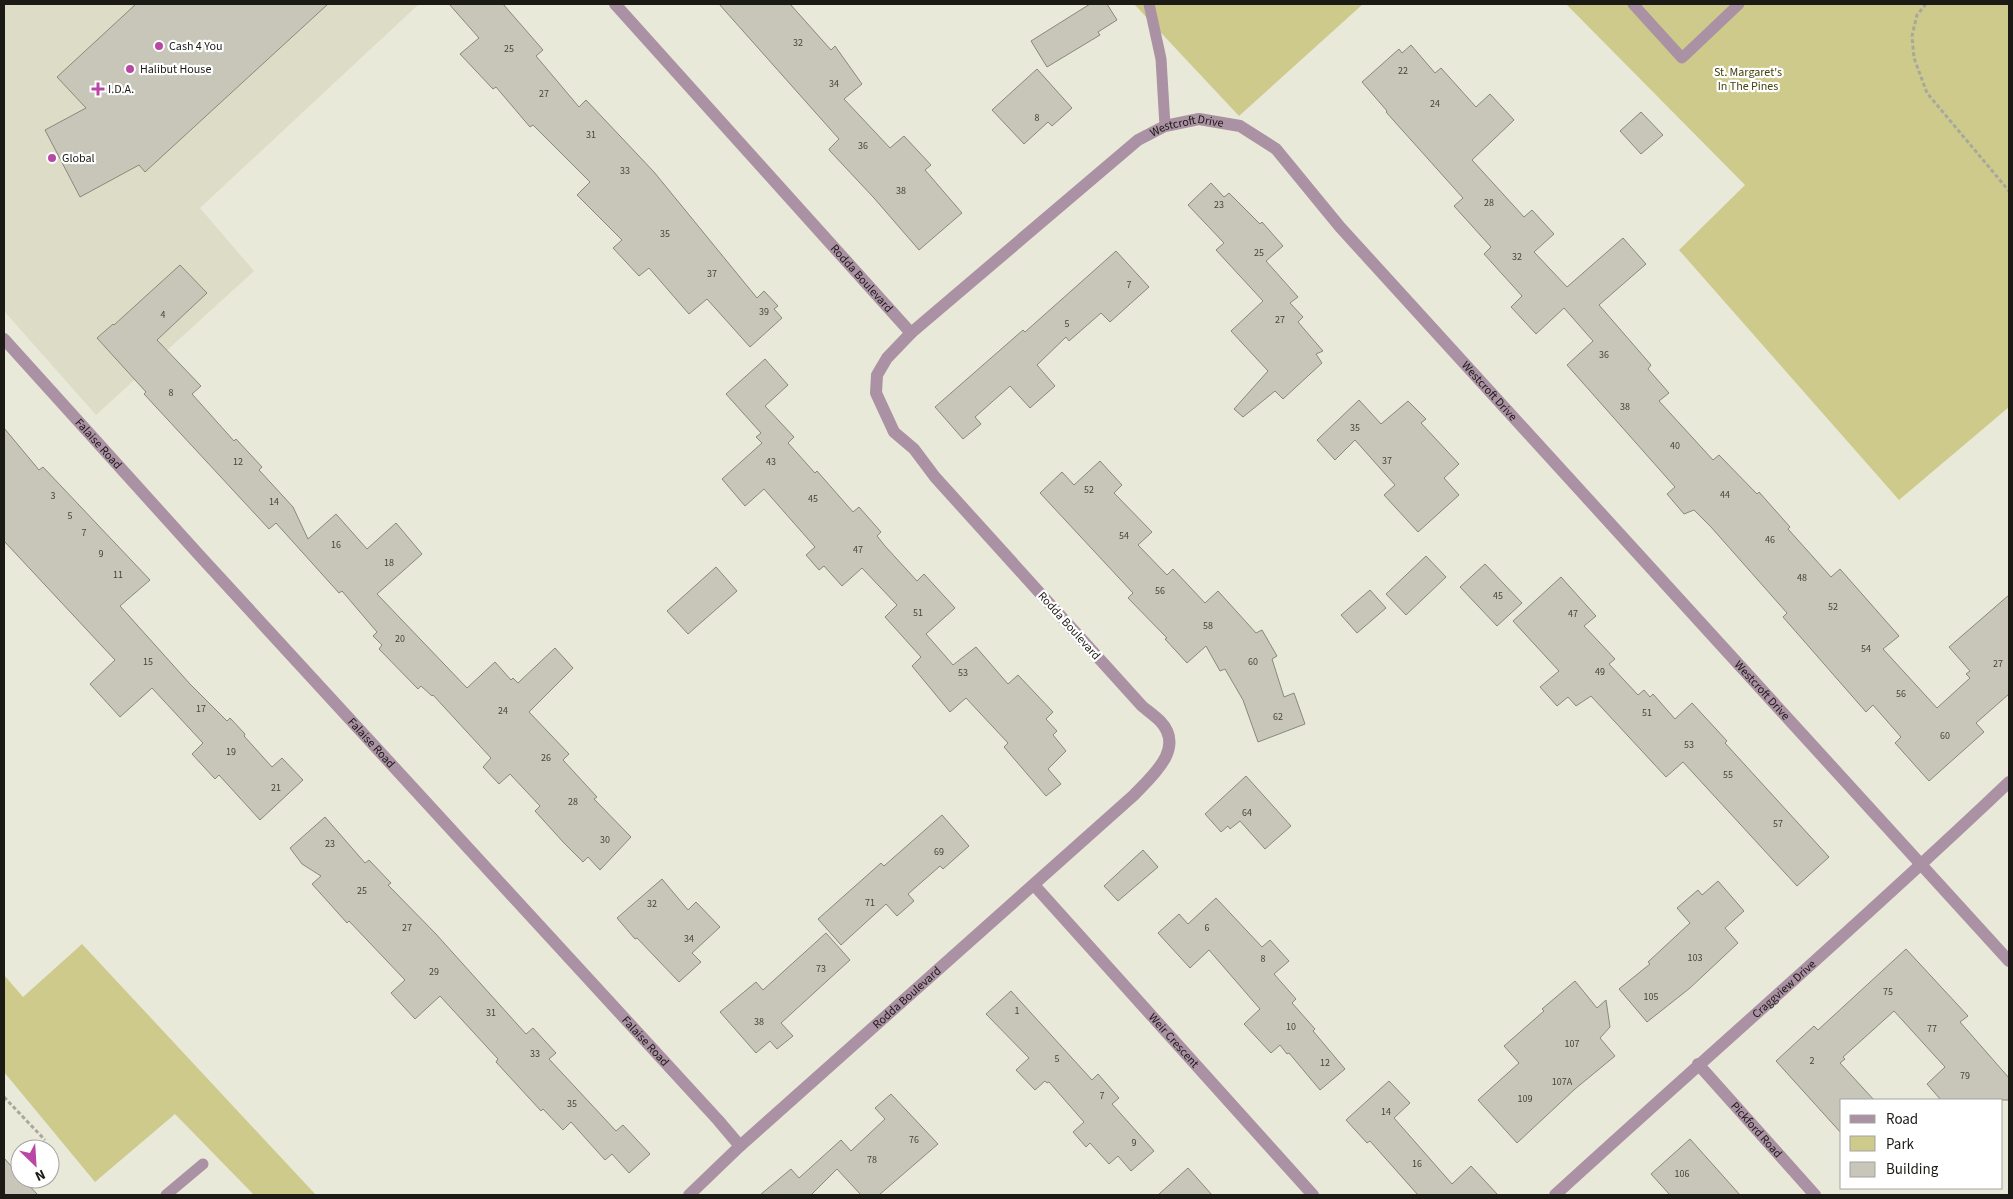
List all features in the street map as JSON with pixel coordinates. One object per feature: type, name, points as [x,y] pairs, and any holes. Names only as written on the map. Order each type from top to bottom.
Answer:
[{"type":"street","name":"Rodda Boulevard","points":[[615,4],[911,333],[887,358],[877,376],[876,393],[894,432],[914,449],[935,478],[1142,706],[1162,723],[1170,741],[1167,754],[1158,772],[1034,885],[740,1146],[689,1195]]},
{"type":"street","name":"Westcroft Drive","points":[[911,333],[1138,140],[1165,126],[1199,119],[1240,126],[1276,149],[1340,227],[2009,961]]},
{"type":"street","name":"Falaise Road","points":[[4,339],[740,1146]]},
{"type":"street","name":"Craggview Drive","points":[[1555,1195],[1698,1064],[1922,864],[2009,782]]},
{"type":"street","name":"Weir Crescent","points":[[1034,885],[1313,1195]]},
{"type":"street","name":"Pickford Road","points":[[1698,1064],[1815,1195]]},
{"type":"lane","points":[[1149,4],[1161,59],[1165,126]]},
{"type":"lane","points":[[1633,4],[1682,58],[1739,4]]},
{"type":"lane","points":[[166,1195],[203,1164]]},
{"type":"path","points":[[1926,4],[1917,15],[1912,36],[1914,58],[1927,93],[2009,191]]},
{"type":"path","points":[[4,1097],[44,1139]]},
{"type":"shaded area","points":[[4,4],[419,4],[200,208],[254,271],[96,415],[4,311]]},
{"type":"green space","points":[[1134,4],[1363,4],[1239,116]]},
{"type":"green space","name":"St. Margaret's In The Pines","points":[[1566,4],[2009,4],[2009,407],[1899,500],[1679,250],[1745,185]]},
{"type":"green space","points":[[82,944],[316,1195],[254,1195],[175,1114],[95,1182],[4,1072],[4,975],[23,997]]},
{"type":"building","points":[[136,4],[328,4],[145,172],[139,165],[80,197],[45,130],[86,108],[57,77]]},
{"type":"building","points":[[449,4],[503,4],[543,50],[536,56],[579,107],[586,100],[654,172],[757,298],[764,291],[778,306],[774,309],[782,318],[750,347],[707,299],[689,314],[649,268],[639,276],[613,248],[622,240],[577,195],[590,182],[533,125],[530,127],[496,87],[493,89],[460,54],[479,38]]},
{"type":"building","points":[[719,4],[790,4],[831,50],[835,46],[862,84],[844,99],[890,148],[904,136],[931,165],[925,170],[962,213],[919,250],[830,151],[829,149],[839,139]]},
{"type":"building","points":[[1090,4],[1107,4],[1117,20],[1098,32],[1100,35],[1047,67],[1031,41]]},
{"type":"building","points":[[1411,45],[1435,73],[1441,68],[1476,107],[1490,94],[1514,120],[1472,160],[1524,217],[1532,210],[1554,234],[1534,252],[1567,287],[1623,238],[1646,264],[1599,305],[1651,365],[1648,369],[1669,393],[1659,401],[1713,460],[1719,455],[1757,494],[1759,492],[1790,527],[1788,529],[1831,577],[1840,569],[1899,636],[1883,649],[1937,708],[1970,678],[1966,674],[1970,671],[1949,647],[2009,595],[2009,694],[1976,723],[1984,732],[1929,781],[1895,743],[1901,737],[1873,705],[1866,712],[1783,617],[1787,613],[1711,527],[1694,510],[1684,514],[1667,494],[1675,487],[1567,365],[1593,341],[1564,308],[1536,334],[1511,307],[1522,296],[1484,254],[1491,247],[1454,206],[1463,198],[1386,112],[1362,82],[1399,49],[1402,53]]},
{"type":"building","points":[[1037,69],[1072,108],[1052,126],[1048,122],[1024,144],[992,110]]},
{"type":"building","points":[[1641,112],[1663,135],[1641,154],[1620,131]]},
{"type":"building","points":[[1211,183],[1224,197],[1229,193],[1260,224],[1262,222],[1283,246],[1266,261],[1298,297],[1290,303],[1303,317],[1298,322],[1323,351],[1316,354],[1322,363],[1283,399],[1275,391],[1243,417],[1234,409],[1268,371],[1231,331],[1263,301],[1216,250],[1224,243],[1188,205]]},
{"type":"building","points":[[1116,251],[1149,287],[1110,322],[1101,313],[1069,341],[1066,337],[1037,365],[1055,386],[1030,408],[1010,386],[975,417],[981,424],[963,439],[935,407],[1023,330],[1025,332]]},
{"type":"building","points":[[180,265],[207,293],[157,340],[201,386],[192,394],[234,441],[236,439],[262,467],[259,470],[293,507],[308,539],[336,514],[367,549],[396,523],[422,554],[377,594],[467,688],[495,662],[511,680],[513,678],[518,683],[555,648],[573,668],[529,712],[569,754],[563,760],[597,797],[594,799],[631,837],[600,870],[588,857],[583,862],[564,843],[535,811],[540,806],[510,774],[499,784],[483,767],[491,758],[433,695],[421,686],[418,689],[379,649],[382,645],[373,636],[377,632],[342,591],[339,593],[276,523],[269,529],[144,394],[146,392],[97,338]]},
{"type":"building","points":[[765,359],[788,385],[765,406],[794,437],[788,443],[815,473],[817,471],[853,512],[859,507],[881,532],[877,536],[917,581],[924,574],[955,608],[926,634],[953,665],[976,647],[1008,684],[1018,675],[1053,712],[1046,719],[1057,731],[1053,735],[1066,751],[1048,769],[1061,784],[1046,796],[1004,747],[1008,743],[966,698],[950,712],[912,666],[921,657],[885,617],[897,605],[862,568],[842,586],[824,566],[819,570],[806,555],[815,547],[764,489],[745,506],[722,479],[762,443],[756,437],[761,433],[726,394]]},
{"type":"building","points":[[1359,400],[1381,424],[1408,401],[1426,419],[1421,423],[1459,464],[1444,478],[1459,495],[1418,532],[1384,495],[1395,485],[1355,440],[1335,460],[1317,440]]},
{"type":"building","points":[[4,428],[39,470],[43,467],[150,580],[120,606],[190,684],[227,721],[230,718],[272,767],[282,758],[303,780],[260,820],[219,775],[215,779],[192,754],[203,743],[152,688],[120,717],[90,684],[115,660],[4,541]]},
{"type":"building","points":[[1100,461],[1122,485],[1114,493],[1152,532],[1138,545],[1167,575],[1173,569],[1205,603],[1218,591],[1256,633],[1262,630],[1277,656],[1272,659],[1284,697],[1294,693],[1305,724],[1258,742],[1243,700],[1225,669],[1220,671],[1206,646],[1187,663],[1165,639],[1167,638],[1128,598],[1133,593],[1040,493],[1062,472],[1074,485]]},
{"type":"building","points":[[1426,556],[1446,577],[1406,615],[1386,594]]},
{"type":"building","points":[[1485,564],[1522,603],[1497,626],[1460,587]]},
{"type":"building","points":[[716,567],[737,591],[688,634],[667,611]]},
{"type":"building","points":[[1561,577],[1596,616],[1584,626],[1615,659],[1609,664],[1638,695],[1644,690],[1650,697],[1653,694],[1675,719],[1692,703],[1727,741],[1725,743],[1829,857],[1797,886],[1683,762],[1666,777],[1591,696],[1576,706],[1568,697],[1557,706],[1540,687],[1559,671],[1513,621]]},
{"type":"building","points":[[1370,590],[1386,608],[1357,633],[1341,615]]},
{"type":"building","points":[[1246,776],[1291,826],[1265,849],[1240,821],[1230,829],[1228,826],[1221,832],[1205,814]]},
{"type":"building","points":[[942,815],[969,846],[943,869],[940,866],[908,894],[914,901],[897,916],[886,904],[841,945],[818,919],[881,863],[884,866]]},
{"type":"building","points":[[325,817],[365,863],[369,860],[391,883],[388,885],[435,933],[526,1034],[533,1028],[556,1053],[549,1059],[616,1131],[623,1125],[650,1154],[629,1173],[612,1154],[605,1160],[571,1122],[563,1130],[543,1109],[541,1111],[496,1062],[498,1059],[440,996],[415,1019],[391,993],[405,980],[349,921],[347,923],[312,884],[321,876],[302,864],[290,848]]},
{"type":"building","points":[[1143,850],[1158,867],[1118,901],[1104,886]]},
{"type":"building","points":[[662,879],[688,910],[696,902],[720,927],[692,953],[701,962],[679,982],[637,938],[635,939],[617,918]]},
{"type":"building","points":[[1718,881],[1744,911],[1725,928],[1738,943],[1690,988],[1647,1022],[1619,989],[1650,964],[1648,962],[1690,923],[1677,908],[1698,890],[1702,895]]},
{"type":"building","points":[[1216,898],[1262,947],[1270,940],[1289,961],[1274,974],[1296,999],[1292,1003],[1315,1029],[1313,1031],[1345,1069],[1320,1090],[1280,1045],[1271,1053],[1244,1024],[1260,1009],[1209,950],[1190,968],[1158,933],[1179,914],[1188,924]]},
{"type":"building","points":[[826,933],[850,960],[781,1023],[793,1036],[777,1049],[770,1041],[756,1053],[720,1012],[756,982],[763,990]]},
{"type":"building","points":[[1906,949],[1968,1016],[1960,1022],[2009,1078],[2009,1100],[1940,1099],[1927,1084],[1945,1067],[1894,1011],[1843,1057],[1845,1059],[1840,1063],[1873,1099],[1840,1099],[1840,1132],[1776,1061],[1814,1026],[1818,1030]]},
{"type":"building","points":[[1575,981],[1597,1008],[1606,1000],[1610,1027],[1600,1038],[1615,1056],[1575,1089],[1517,1143],[1478,1100],[1519,1063],[1504,1046],[1544,1011],[1542,1009]]},
{"type":"building","points":[[1011,991],[1092,1080],[1098,1074],[1119,1098],[1112,1104],[1154,1151],[1131,1171],[1118,1156],[1109,1164],[1090,1143],[1086,1147],[1073,1132],[1084,1122],[1049,1082],[1045,1081],[1035,1090],[1016,1070],[1029,1058],[986,1014]]},
{"type":"building","points":[[1389,1081],[1410,1103],[1394,1118],[1452,1184],[1471,1166],[1498,1195],[1418,1195],[1370,1141],[1367,1143],[1346,1120]]},
{"type":"building","points":[[891,1094],[938,1144],[879,1195],[861,1195],[837,1169],[811,1195],[760,1195],[791,1169],[799,1178],[841,1140],[851,1151],[885,1119],[875,1108]]},
{"type":"building","points":[[1690,1139],[1740,1195],[1670,1195],[1651,1174]]},
{"type":"building","points":[[4,1158],[10,1165],[10,1189],[32,1189],[38,1195],[4,1195]]},
{"type":"building","points":[[1188,1168],[1212,1195],[1158,1195]]},
{"type":"place","name":"Cash 4 You","points":[[159,46]]},
{"type":"place","name":"Halibut House","points":[[130,69]]},
{"type":"place","name":"I.D.A.","points":[[98,89]]},
{"type":"place","name":"Global","points":[[52,158]]}]
